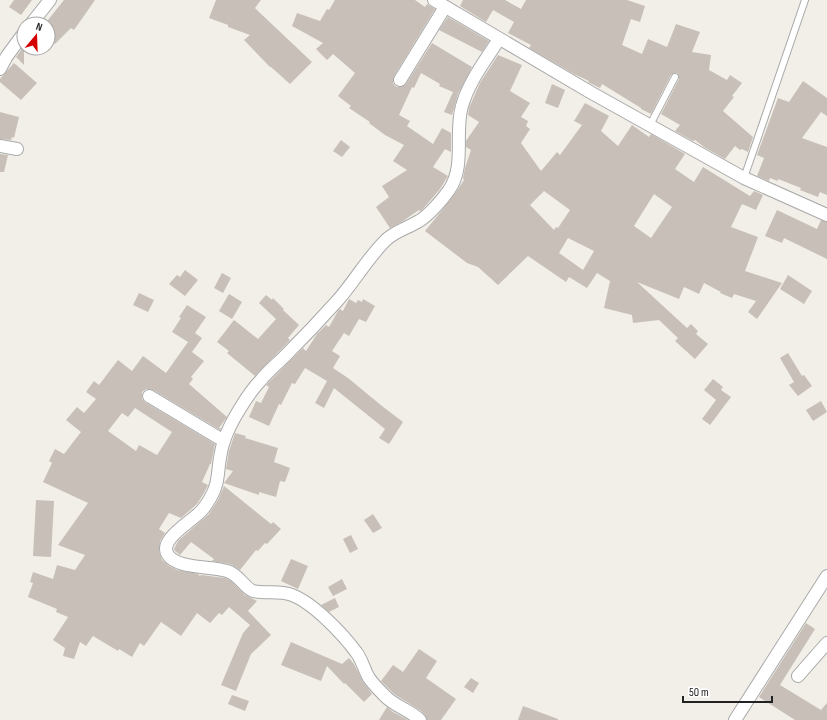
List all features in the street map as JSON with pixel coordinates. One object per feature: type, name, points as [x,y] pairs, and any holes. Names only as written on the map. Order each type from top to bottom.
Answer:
[{"type":"street","points":[[37,16],[50,0]]},
{"type":"street","points":[[434,0],[590,92],[744,178],[827,215]]},
{"type":"street","points":[[400,80],[445,7]]},
{"type":"street","points":[[420,720],[412,713],[387,698],[369,678],[357,653],[320,613],[292,595],[280,592],[254,591],[236,575],[228,571],[180,562],[168,556],[166,547],[170,539],[180,528],[203,510],[218,479],[224,441],[236,416],[260,381],[285,357],[328,311],[350,286],[381,245],[391,236],[422,220],[453,184],[458,161],[460,115],[467,90],[499,39]]},
{"type":"street","points":[[0,69],[16,44]]},
{"type":"street","points":[[0,146],[17,149]]},
{"type":"street","points":[[149,396],[224,441]]},
{"type":"street","points":[[735,720],[827,576]]},
{"type":"street","points":[[798,676],[827,643]]},
{"type":"lane","points":[[744,178],[805,0]]},
{"type":"lane","points":[[650,125],[675,77]]},
{"type":"building","points":[[14,0],[32,0],[21,15],[9,7]]},
{"type":"building","points":[[64,0],[95,0],[74,30],[71,28],[56,43],[56,16],[51,16]]},
{"type":"building","points":[[216,0],[261,0],[255,8],[312,62],[290,84],[270,67],[244,40],[250,35],[209,18]]},
{"type":"building","points":[[335,0],[415,0],[425,7],[427,4],[435,9],[394,76],[393,83],[396,87],[406,84],[432,43],[472,67],[458,94],[452,115],[444,112],[453,92],[439,86],[440,84],[421,73],[414,88],[412,87],[399,115],[410,121],[407,126],[433,144],[442,128],[451,133],[451,152],[445,149],[433,167],[448,176],[440,189],[422,210],[419,210],[390,228],[376,207],[389,197],[382,186],[407,170],[393,161],[404,145],[385,135],[369,123],[370,122],[349,108],[351,106],[338,96],[355,73],[333,54],[327,60],[316,49],[323,43],[292,26],[297,13],[320,21],[327,9],[329,10]]},
{"type":"building","points":[[463,0],[505,0],[521,9],[526,0],[627,0],[645,6],[640,22],[631,19],[622,45],[642,54],[648,39],[667,47],[676,24],[700,32],[692,52],[711,55],[709,70],[727,80],[730,75],[742,83],[732,96],[734,97],[723,111],[753,137],[748,152],[742,149],[740,150],[735,146],[725,159],[695,140],[693,141],[675,131],[680,125],[661,114],[679,79],[677,73],[671,75],[651,114],[602,84],[600,88],[529,48],[531,45],[508,33],[514,22],[493,10],[486,22],[460,6]]},
{"type":"building","points":[[448,17],[489,41],[482,52],[439,30]]},
{"type":"building","points":[[498,55],[522,65],[510,91],[530,103],[521,117],[528,121],[526,126],[530,129],[521,143],[541,171],[557,152],[560,155],[582,125],[574,121],[585,103],[609,116],[601,131],[618,146],[632,125],[649,137],[651,134],[685,154],[675,169],[694,182],[703,167],[750,196],[754,191],[763,195],[756,210],[742,204],[731,227],[758,237],[745,271],[782,283],[757,319],[748,312],[756,301],[734,294],[732,298],[720,293],[721,292],[704,283],[699,294],[684,287],[679,299],[637,282],[687,328],[691,324],[698,331],[696,334],[708,344],[695,359],[675,341],[678,338],[659,320],[633,323],[632,315],[604,308],[610,281],[597,273],[587,288],[569,277],[566,282],[528,256],[498,285],[478,267],[467,263],[425,231],[452,198],[464,180],[465,168],[471,150],[466,147],[466,141],[479,122],[468,115],[469,108],[480,83]],"holes":[[[544,191],[570,210],[558,228],[556,227],[554,230],[530,205]],[[654,194],[672,207],[651,238],[634,226]],[[568,238],[594,251],[583,270],[559,253]]]},
{"type":"building","points":[[24,56],[24,65],[16,57]]},
{"type":"building","points":[[14,63],[37,83],[21,100],[0,82],[0,79]]},
{"type":"building","points":[[803,81],[827,98],[827,116],[821,112],[802,138],[827,147],[827,195],[820,192],[818,197],[800,190],[801,188],[778,179],[778,181],[770,178],[769,181],[757,176],[764,158],[757,155],[778,98],[789,102]]},
{"type":"building","points":[[552,84],[565,90],[558,108],[545,103]]},
{"type":"building","points":[[0,112],[19,117],[14,138],[12,137],[11,140],[0,139]]},
{"type":"building","points":[[341,140],[350,147],[342,157],[333,151]]},
{"type":"building","points":[[0,154],[8,155],[4,172],[0,172]]},
{"type":"building","points":[[777,210],[817,229],[821,220],[827,222],[827,259],[784,238],[782,243],[765,236]]},
{"type":"building","points":[[185,270],[198,280],[185,296],[169,284],[177,275],[180,277]]},
{"type":"building","points":[[222,273],[231,278],[223,293],[214,288]]},
{"type":"building","points":[[788,275],[812,291],[804,304],[780,289]]},
{"type":"building","points":[[139,293],[154,300],[148,312],[133,305]]},
{"type":"building","points":[[229,294],[242,302],[232,319],[219,311]]},
{"type":"building","points":[[266,295],[272,300],[273,298],[299,325],[288,338],[290,340],[255,376],[227,353],[229,351],[217,342],[234,320],[258,339],[276,319],[259,303]]},
{"type":"building","points":[[349,299],[356,303],[358,300],[362,302],[363,299],[375,306],[366,322],[359,319],[349,336],[344,333],[332,351],[340,356],[333,368],[348,378],[403,422],[389,444],[379,438],[385,429],[334,388],[324,408],[315,403],[327,381],[305,368],[295,384],[292,383],[281,405],[279,404],[269,426],[249,417],[256,401],[261,403],[269,387],[266,385],[303,348],[306,351],[317,334],[326,325],[329,327],[338,311],[340,309],[343,311]]},
{"type":"building","points":[[187,305],[206,317],[195,333],[202,338],[192,352],[204,361],[191,377],[193,379],[189,384],[227,417],[219,428],[221,428],[220,430],[153,390],[146,389],[142,392],[142,399],[145,402],[215,444],[211,464],[202,482],[208,485],[204,493],[197,504],[181,518],[169,513],[159,529],[165,533],[160,541],[159,551],[162,560],[169,566],[177,570],[198,574],[200,576],[225,578],[231,581],[245,595],[257,601],[248,611],[271,635],[251,654],[236,691],[221,685],[243,633],[250,625],[229,607],[222,615],[219,613],[210,623],[197,613],[181,636],[161,622],[144,646],[140,643],[132,657],[119,649],[118,651],[93,636],[86,646],[80,642],[74,659],[63,656],[65,648],[53,640],[68,617],[56,612],[57,609],[28,597],[33,583],[30,582],[33,572],[53,579],[57,565],[75,570],[85,555],[58,545],[88,503],[43,482],[52,463],[49,461],[55,449],[64,454],[81,432],[66,420],[77,407],[84,413],[96,399],[86,392],[94,381],[99,385],[118,360],[132,371],[143,356],[166,373],[188,342],[172,332],[181,318],[179,317]],"holes":[[[135,408],[172,432],[157,455],[139,445],[136,451],[108,431],[122,413],[128,417]]]},
{"type":"building","points":[[788,353],[802,376],[804,375],[812,386],[798,396],[789,385],[794,382],[780,358]]},
{"type":"building","points":[[713,379],[723,387],[721,390],[731,397],[710,425],[702,419],[716,400],[704,390]]},
{"type":"building","points":[[821,401],[827,412],[813,421],[806,410]]},
{"type":"building","points":[[235,433],[246,436],[245,438],[278,448],[274,462],[290,468],[285,482],[280,481],[276,497],[259,492],[259,495],[224,483],[233,471],[226,469],[229,451]]},
{"type":"building","points":[[224,486],[271,524],[273,522],[281,529],[267,544],[265,543],[258,551],[256,550],[240,570],[230,564],[212,561],[214,559],[191,542],[180,555],[174,549],[178,541],[209,514],[218,500]]},
{"type":"building","points":[[36,500],[54,501],[51,557],[33,556]]},
{"type":"building","points":[[373,514],[382,528],[373,533],[364,520]]},
{"type":"building","points":[[351,535],[358,549],[350,553],[343,539]]},
{"type":"building","points":[[291,559],[308,566],[298,589],[281,581]]},
{"type":"building","points":[[342,579],[347,589],[333,596],[328,587]]},
{"type":"building","points":[[335,598],[339,607],[329,612],[321,605]]},
{"type":"building","points":[[806,623],[815,629],[780,685],[821,710],[827,703],[827,720],[795,720],[759,697]]},
{"type":"building","points":[[291,642],[342,664],[349,658],[372,694],[364,702],[327,666],[321,681],[281,665]]},
{"type":"building","points":[[419,649],[437,661],[426,678],[456,699],[441,720],[427,720],[421,711],[394,694],[381,681],[393,665],[403,672]]},
{"type":"building","points":[[471,678],[479,683],[473,693],[464,687]]},
{"type":"building","points":[[232,695],[249,701],[245,711],[228,704]]},
{"type":"building","points":[[523,706],[558,719],[558,720],[518,720]]},
{"type":"building","points":[[387,707],[393,712],[408,720],[379,720]]}]
